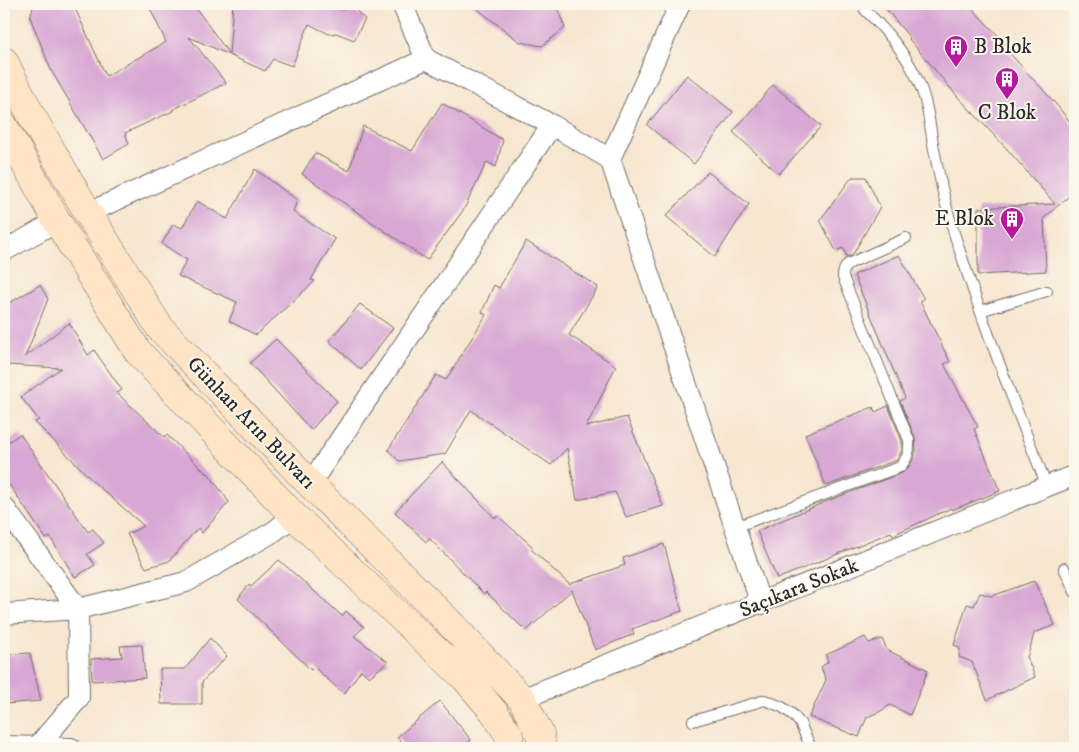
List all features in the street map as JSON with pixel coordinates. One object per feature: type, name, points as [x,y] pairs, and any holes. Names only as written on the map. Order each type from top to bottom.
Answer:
[{"type":"main road","name":"Günhan Arın Bulvarı","points":[[4,61],[31,115],[88,213],[160,328],[310,484],[444,617],[522,699],[540,734],[542,748]]},
{"type":"main road","name":"Günhan Arın Bulvarı","points":[[4,126],[57,221],[138,352],[294,516],[465,678],[494,712],[509,735],[510,748]]},
{"type":"main road","points":[[494,712],[522,699]]},
{"type":"street","points":[[402,4],[426,59],[552,125],[610,159],[761,604]]},
{"type":"street","points":[[610,159],[680,4]]},
{"type":"street","points":[[88,213],[426,59]]},
{"type":"street","points":[[310,484],[552,125]]},
{"type":"street","points":[[4,251],[57,221]]},
{"type":"street","name":"Saçıkara Sokak","points":[[522,699],[761,604],[1075,475]]},
{"type":"street","points":[[4,507],[78,609],[79,698],[36,747]]},
{"type":"street","points":[[4,614],[78,609],[186,582],[273,532],[294,516]]},
{"type":"street","points":[[4,746],[71,748]]},
{"type":"lane","points":[[865,10],[896,43],[920,85],[926,105],[947,207],[980,312],[1047,486]]},
{"type":"lane","points":[[735,527],[900,468],[905,461],[908,454],[909,440],[843,277],[843,269],[848,264],[906,238]]},
{"type":"lane","points":[[980,312],[1047,291]]},
{"type":"lane","points":[[1064,568],[1075,592]]},
{"type":"lane","points":[[693,721],[765,700],[782,707],[792,714],[800,723],[811,748]]},
{"type":"building","points":[[34,4],[73,4],[106,76],[166,42],[148,4],[193,4],[229,54],[233,4],[332,4],[343,10],[349,4],[357,4],[358,13],[365,19],[354,40],[336,33],[329,34],[309,24],[292,66],[273,59],[265,71],[189,37],[226,83],[173,111],[125,133],[129,144],[103,159],[51,70],[30,17]]},
{"type":"building","points":[[471,4],[526,4],[558,10],[565,28],[542,46],[520,42]]},
{"type":"building","points":[[882,4],[968,4],[1007,45],[1004,47],[1075,128],[1075,191],[1044,218],[1046,271],[978,275],[978,208],[1055,204],[957,96]]},
{"type":"building","points":[[687,75],[733,112],[694,164],[647,125]]},
{"type":"building","points":[[773,85],[821,126],[779,174],[733,132]]},
{"type":"building","points":[[442,103],[503,140],[496,167],[487,162],[464,209],[427,260],[302,174],[315,153],[349,171],[363,126],[412,151]]},
{"type":"building","points":[[255,169],[297,200],[293,212],[335,239],[311,280],[315,281],[256,335],[229,321],[237,302],[178,276],[187,260],[162,244],[173,224],[182,228],[197,201],[227,219]]},
{"type":"building","points":[[708,172],[749,204],[715,257],[666,216]]},
{"type":"building","points":[[852,177],[866,177],[880,207],[853,254],[847,257],[843,248],[836,251],[820,220]]},
{"type":"building","points":[[526,241],[598,287],[569,335],[616,366],[586,427],[627,417],[663,506],[626,517],[615,492],[577,500],[567,448],[551,465],[471,410],[445,454],[399,461],[388,450],[436,375],[446,380],[486,315],[482,312],[494,285],[499,288]]},
{"type":"building","points":[[899,255],[924,299],[920,301],[950,362],[944,364],[978,427],[974,429],[1000,491],[952,510],[951,508],[893,535],[891,532],[777,579],[757,531],[825,502],[902,473],[908,468],[914,458],[916,449],[915,438],[900,401],[905,398],[854,275]]},
{"type":"building","points":[[40,285],[48,299],[25,357],[69,323],[88,355],[94,350],[122,390],[117,393],[164,437],[167,435],[208,473],[229,502],[202,533],[198,528],[169,561],[146,568],[127,534],[144,526],[96,484],[35,422],[39,420],[21,397],[61,368],[4,365],[4,306]]},
{"type":"building","points":[[360,304],[393,328],[361,370],[329,341]]},
{"type":"building","points":[[276,339],[337,401],[311,430],[250,363]]},
{"type":"building","points":[[888,406],[902,441],[902,450],[897,460],[826,486],[805,434],[873,407],[875,412]]},
{"type":"building","points":[[20,434],[88,532],[93,529],[104,543],[87,554],[95,565],[75,577],[50,537],[46,539],[4,477],[4,445]]},
{"type":"building","points":[[442,462],[495,518],[498,516],[533,547],[531,549],[570,585],[625,565],[623,558],[664,544],[682,611],[632,629],[634,634],[595,650],[572,590],[526,631],[486,592],[484,594],[430,539],[426,542],[395,512]]},
{"type":"building","points":[[279,560],[342,616],[346,611],[364,627],[354,636],[388,662],[369,677],[361,670],[344,694],[314,667],[311,670],[238,599],[249,584],[251,586]]},
{"type":"building","points":[[1034,581],[1055,625],[1034,633],[1027,657],[1035,677],[987,700],[972,662],[959,657],[960,648],[954,645],[967,604],[974,606],[980,593],[992,596]]},
{"type":"building","points":[[865,637],[869,643],[882,639],[887,650],[928,670],[910,715],[890,705],[867,717],[859,737],[809,717],[826,680],[821,667],[828,662],[826,655]]},
{"type":"building","points":[[210,638],[227,656],[202,682],[202,704],[161,704],[160,669],[185,669]]},
{"type":"building","points":[[142,645],[145,678],[92,681],[91,659],[122,657],[120,646]]},
{"type":"building","points":[[30,653],[41,701],[4,704],[4,655]]},
{"type":"building","points":[[440,701],[471,740],[461,748],[406,748],[397,737]]},
{"type":"place","name":"B Blok","points":[[956,68]]},
{"type":"place","name":"C Blok","points":[[1007,100]]},
{"type":"place","name":"E Blok","points":[[1012,240]]}]
